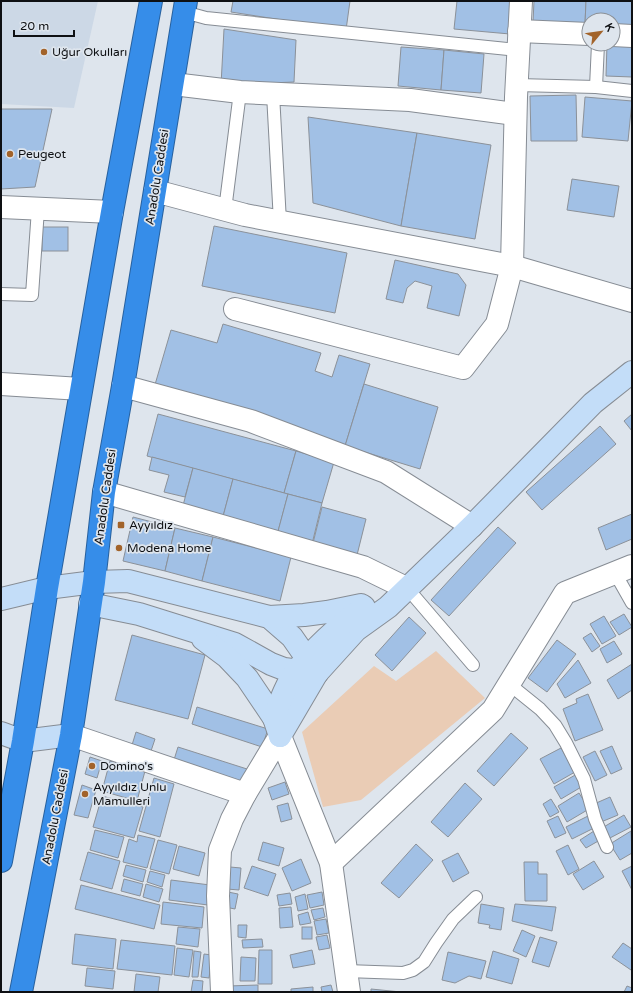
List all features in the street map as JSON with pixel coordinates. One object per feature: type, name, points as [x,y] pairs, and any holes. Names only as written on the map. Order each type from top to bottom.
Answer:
[{"type":"highway","points":[[1,861],[23,741],[81,389],[151,1]]},
{"type":"highway","name":"Anadolu Caddesi","points":[[22,992],[72,734],[94,582],[104,492],[123,386],[185,7]]},
{"type":"street","points":[[235,309],[463,368],[497,324],[512,266],[515,114],[521,1]]},
{"type":"street","points":[[519,40],[581,35]]},
{"type":"street","points":[[621,35],[632,36]]},
{"type":"street","points":[[173,84],[240,92],[410,100],[515,114]]},
{"type":"street","points":[[155,191],[225,210],[280,222],[512,266],[632,300]]},
{"type":"street","points":[[1,207],[112,212]]},
{"type":"street","points":[[90,604],[139,614],[235,644],[271,664],[307,668],[388,607],[472,526],[593,403],[632,372]]},
{"type":"street","points":[[1,384],[81,389]]},
{"type":"street","points":[[123,386],[251,421],[386,472],[472,526]]},
{"type":"street","points":[[104,492],[363,567],[403,593]]},
{"type":"street","points":[[331,863],[493,710],[565,594],[623,570]]},
{"type":"street","points":[[1,599],[47,588],[94,582],[128,581],[269,617],[327,612],[368,604],[385,597],[403,593]]},
{"type":"street","points":[[222,992],[218,896],[220,850],[232,819],[277,727],[283,696],[340,625],[368,604]]},
{"type":"street","points":[[269,617],[292,637],[307,668]]},
{"type":"street","points":[[189,629],[227,657],[247,678],[277,727],[331,863],[348,981]]},
{"type":"street","points":[[1,733],[23,741],[72,734],[245,794]]},
{"type":"lane","points":[[185,7],[206,18],[519,40]]},
{"type":"lane","points":[[596,87],[598,52]]},
{"type":"lane","points":[[517,85],[596,87],[632,91]]},
{"type":"lane","points":[[225,210],[240,92]]},
{"type":"lane","points":[[273,94],[280,222]]},
{"type":"lane","points":[[1,294],[32,295],[38,209]]},
{"type":"lane","points":[[623,570],[632,603]]},
{"type":"lane","points":[[403,593],[473,665]]},
{"type":"lane","points":[[510,684],[540,709],[555,725],[566,743],[584,779],[591,799],[595,820],[607,846]]},
{"type":"lane","points":[[348,981],[403,973],[413,970],[424,962],[453,919],[476,897]]},
{"type":"shaded area","name":"Uğur Okulları","points":[[1,1],[98,1],[74,108],[1,104]]},
{"type":"shaded area","points":[[436,651],[485,698],[361,800],[323,807],[302,732],[374,666],[396,681]]},
{"type":"building","points":[[233,1],[350,1],[346,30],[231,12]]},
{"type":"building","points":[[457,1],[513,1],[510,34],[454,29]]},
{"type":"building","points":[[534,1],[586,1],[586,12],[581,12],[581,24],[533,22]]},
{"type":"building","points":[[586,1],[632,1],[632,27],[621,26],[621,12],[586,12]]},
{"type":"building","points":[[224,29],[296,40],[294,82],[221,85]]},
{"type":"building","points":[[632,42],[632,77],[606,76],[607,52],[621,52],[621,43]]},
{"type":"building","points":[[401,47],[444,50],[441,90],[398,86]]},
{"type":"building","points":[[444,50],[484,54],[481,93],[441,90]]},
{"type":"building","points":[[576,95],[577,141],[531,141],[530,96]]},
{"type":"building","points":[[585,97],[632,101],[628,141],[582,137]]},
{"type":"building","points":[[1,109],[52,109],[35,187],[1,189]]},
{"type":"building","points":[[308,117],[417,133],[401,226],[313,203]]},
{"type":"building","points":[[417,133],[491,145],[475,239],[401,226]]},
{"type":"building","points":[[572,179],[619,186],[614,217],[567,210]]},
{"type":"building","points":[[214,226],[347,253],[335,313],[202,286]]},
{"type":"building","points":[[42,227],[68,227],[68,251],[42,251]]},
{"type":"building","points":[[395,260],[458,274],[466,285],[459,316],[427,308],[432,286],[415,281],[407,288],[403,303],[386,299]]},
{"type":"building","points":[[223,324],[321,353],[315,371],[332,377],[339,355],[370,364],[345,446],[154,388],[171,330],[217,343]]},
{"type":"building","points":[[364,384],[438,407],[420,469],[345,446]]},
{"type":"building","points":[[158,414],[296,451],[284,493],[147,456]]},
{"type":"building","points":[[632,414],[632,431],[624,421]]},
{"type":"building","points":[[600,426],[616,444],[542,510],[526,492]]},
{"type":"building","points":[[296,451],[334,462],[322,503],[284,493]]},
{"type":"building","points":[[152,457],[193,468],[185,497],[164,492],[169,475],[149,470]]},
{"type":"building","points":[[193,468],[233,479],[221,524],[181,513]]},
{"type":"building","points":[[233,479],[288,494],[276,539],[221,524]]},
{"type":"building","points":[[288,494],[322,503],[312,544],[277,535]]},
{"type":"building","points":[[322,507],[366,519],[357,555],[313,543]]},
{"type":"building","points":[[632,514],[632,539],[606,550],[598,528]]},
{"type":"building","points":[[133,517],[175,528],[165,571],[123,561]]},
{"type":"building","points":[[498,527],[516,543],[449,616],[431,600]]},
{"type":"building","points":[[175,528],[213,537],[202,581],[165,571]]},
{"type":"building","points":[[213,537],[291,557],[280,601],[202,581]]},
{"type":"building","points":[[624,614],[632,627],[619,635],[610,622]]},
{"type":"building","points":[[604,616],[616,636],[602,644],[590,624]]},
{"type":"building","points":[[409,617],[426,633],[392,671],[375,655]]},
{"type":"building","points":[[591,633],[600,646],[592,652],[583,638]]},
{"type":"building","points":[[132,635],[205,655],[188,719],[115,700]]},
{"type":"building","points":[[557,640],[576,654],[547,692],[528,678]]},
{"type":"building","points":[[614,641],[622,654],[607,663],[600,649]]},
{"type":"building","points":[[578,660],[591,683],[565,698],[557,684]]},
{"type":"building","points":[[632,664],[632,690],[618,699],[607,680]]},
{"type":"building","points":[[588,694],[603,730],[575,741],[563,709],[577,703],[576,699]]},
{"type":"building","points":[[197,707],[268,729],[262,747],[192,724]]},
{"type":"building","points":[[136,732],[155,739],[151,751],[132,745]]},
{"type":"building","points":[[511,733],[528,748],[494,786],[477,771]]},
{"type":"building","points":[[612,746],[622,769],[611,774],[600,751]]},
{"type":"building","points":[[178,747],[247,769],[242,784],[173,763]]},
{"type":"building","points":[[561,748],[575,772],[554,784],[540,759]]},
{"type":"building","points":[[595,751],[607,775],[595,781],[583,757]]},
{"type":"building","points":[[90,757],[102,761],[97,778],[85,774]]},
{"type":"building","points":[[110,761],[145,771],[137,801],[102,791]]},
{"type":"building","points":[[577,774],[583,786],[561,799],[554,787]]},
{"type":"building","points":[[154,778],[174,784],[160,837],[139,831]]},
{"type":"building","points":[[285,782],[289,794],[272,800],[268,788]]},
{"type":"building","points":[[465,783],[482,799],[448,837],[431,822]]},
{"type":"building","points":[[82,785],[96,790],[88,818],[74,815]]},
{"type":"building","points":[[579,793],[589,809],[567,822],[558,806]]},
{"type":"building","points":[[102,796],[143,807],[134,838],[93,827]]},
{"type":"building","points":[[610,797],[618,815],[601,822],[594,804]]},
{"type":"building","points":[[551,799],[559,812],[550,817],[543,804]]},
{"type":"building","points":[[288,803],[292,819],[281,822],[277,806]]},
{"type":"building","points":[[624,815],[631,827],[608,839],[602,828]]},
{"type":"building","points":[[558,816],[566,833],[555,838],[547,821]]},
{"type":"building","points":[[588,816],[594,828],[572,839],[566,827]]},
{"type":"building","points":[[95,830],[124,837],[118,858],[90,850]]},
{"type":"building","points":[[594,831],[600,840],[586,848],[580,840]]},
{"type":"building","points":[[631,831],[632,853],[620,860],[610,844]]},
{"type":"building","points":[[138,835],[155,839],[147,868],[123,862],[129,839],[137,842]]},
{"type":"building","points":[[158,840],[177,845],[169,874],[150,869]]},
{"type":"building","points":[[263,842],[284,848],[279,866],[258,860]]},
{"type":"building","points":[[416,844],[433,860],[399,898],[381,883]]},
{"type":"building","points":[[568,845],[579,869],[568,875],[556,851]]},
{"type":"building","points":[[179,846],[205,853],[199,876],[173,869]]},
{"type":"building","points":[[88,852],[120,861],[112,889],[80,880]]},
{"type":"building","points":[[458,853],[469,873],[453,882],[442,861]]},
{"type":"building","points":[[301,859],[311,883],[292,891],[282,868]]},
{"type":"building","points":[[594,861],[604,877],[583,890],[573,874]]},
{"type":"building","points":[[524,862],[538,862],[538,874],[547,874],[547,901],[525,901]]},
{"type":"building","points":[[126,865],[146,870],[143,882],[123,876]]},
{"type":"building","points":[[252,866],[276,874],[268,896],[244,888]]},
{"type":"building","points":[[632,866],[632,890],[622,871]]},
{"type":"building","points":[[230,867],[241,868],[239,890],[227,889]]},
{"type":"building","points":[[150,871],[165,875],[162,887],[147,882]]},
{"type":"building","points":[[124,879],[143,884],[140,896],[121,891]]},
{"type":"building","points":[[171,880],[210,885],[208,905],[169,900]]},
{"type":"building","points":[[146,884],[163,889],[159,902],[143,897]]},
{"type":"building","points":[[81,885],[160,905],[154,929],[75,909]]},
{"type":"building","points":[[228,892],[238,894],[235,909],[225,907]]},
{"type":"building","points":[[322,892],[324,905],[310,908],[307,895]]},
{"type":"building","points":[[290,893],[292,904],[279,906],[277,895]]},
{"type":"building","points":[[305,894],[308,909],[298,911],[295,897]]},
{"type":"building","points":[[163,902],[204,907],[202,928],[161,924]]},
{"type":"building","points":[[481,904],[504,908],[501,930],[489,928],[490,925],[478,923]]},
{"type":"building","points":[[515,904],[556,907],[552,931],[512,921]]},
{"type":"building","points":[[291,907],[293,927],[280,928],[279,908]]},
{"type":"building","points":[[323,908],[325,917],[314,920],[311,910]]},
{"type":"building","points":[[308,912],[311,923],[300,925],[298,915]]},
{"type":"building","points":[[326,919],[329,933],[317,935],[314,921]]},
{"type":"building","points":[[238,925],[247,925],[246,938],[238,937]]},
{"type":"building","points":[[178,927],[200,929],[198,947],[176,944]]},
{"type":"building","points":[[302,927],[312,927],[312,939],[302,939]]},
{"type":"building","points":[[522,930],[535,936],[526,957],[513,951]]},
{"type":"building","points":[[75,934],[116,939],[113,969],[72,964]]},
{"type":"building","points":[[327,935],[330,948],[319,950],[316,937]]},
{"type":"building","points":[[540,937],[557,942],[549,967],[532,962]]},
{"type":"building","points":[[262,939],[263,947],[243,948],[242,940]]},
{"type":"building","points":[[121,940],[175,946],[172,975],[117,969]]},
{"type":"building","points":[[623,943],[632,949],[631,970],[612,957]]},
{"type":"building","points":[[177,948],[193,950],[189,977],[174,975]]},
{"type":"building","points":[[259,950],[272,950],[272,984],[258,984]]},
{"type":"building","points":[[312,950],[315,964],[293,968],[290,955]]},
{"type":"building","points":[[194,951],[201,952],[198,977],[192,977]]},
{"type":"building","points":[[493,951],[519,959],[512,984],[486,977]]},
{"type":"building","points":[[448,952],[486,961],[481,979],[469,976],[455,983],[442,980]]},
{"type":"building","points":[[204,954],[212,955],[209,978],[201,977]]},
{"type":"building","points":[[241,957],[256,958],[255,981],[240,981]]},
{"type":"building","points":[[87,968],[115,971],[113,989],[85,986]]},
{"type":"building","points":[[136,974],[160,977],[158,992],[134,992]]},
{"type":"building","points":[[193,980],[203,981],[202,992],[191,992]]},
{"type":"building","points":[[258,985],[258,992],[228,992],[228,986]]},
{"type":"building","points":[[331,985],[333,992],[322,992],[321,987]]},
{"type":"building","points":[[627,986],[632,988],[632,992],[624,992]]},
{"type":"building","points":[[313,987],[313,992],[291,992],[291,989]]},
{"type":"building","points":[[371,989],[401,992],[371,992]]},
{"type":"place","name":"Uğur Okulları","points":[[44,52]]},
{"type":"place","name":"Peugeot","points":[[10,154]]},
{"type":"place","name":"Ayyıldız","points":[[121,525]]},
{"type":"place","name":"Modena Home","points":[[119,548]]},
{"type":"place","name":"Domino's","points":[[92,766]]},
{"type":"place","name":"Ayyıldız Unlu Mamulleri","points":[[85,794]]}]
